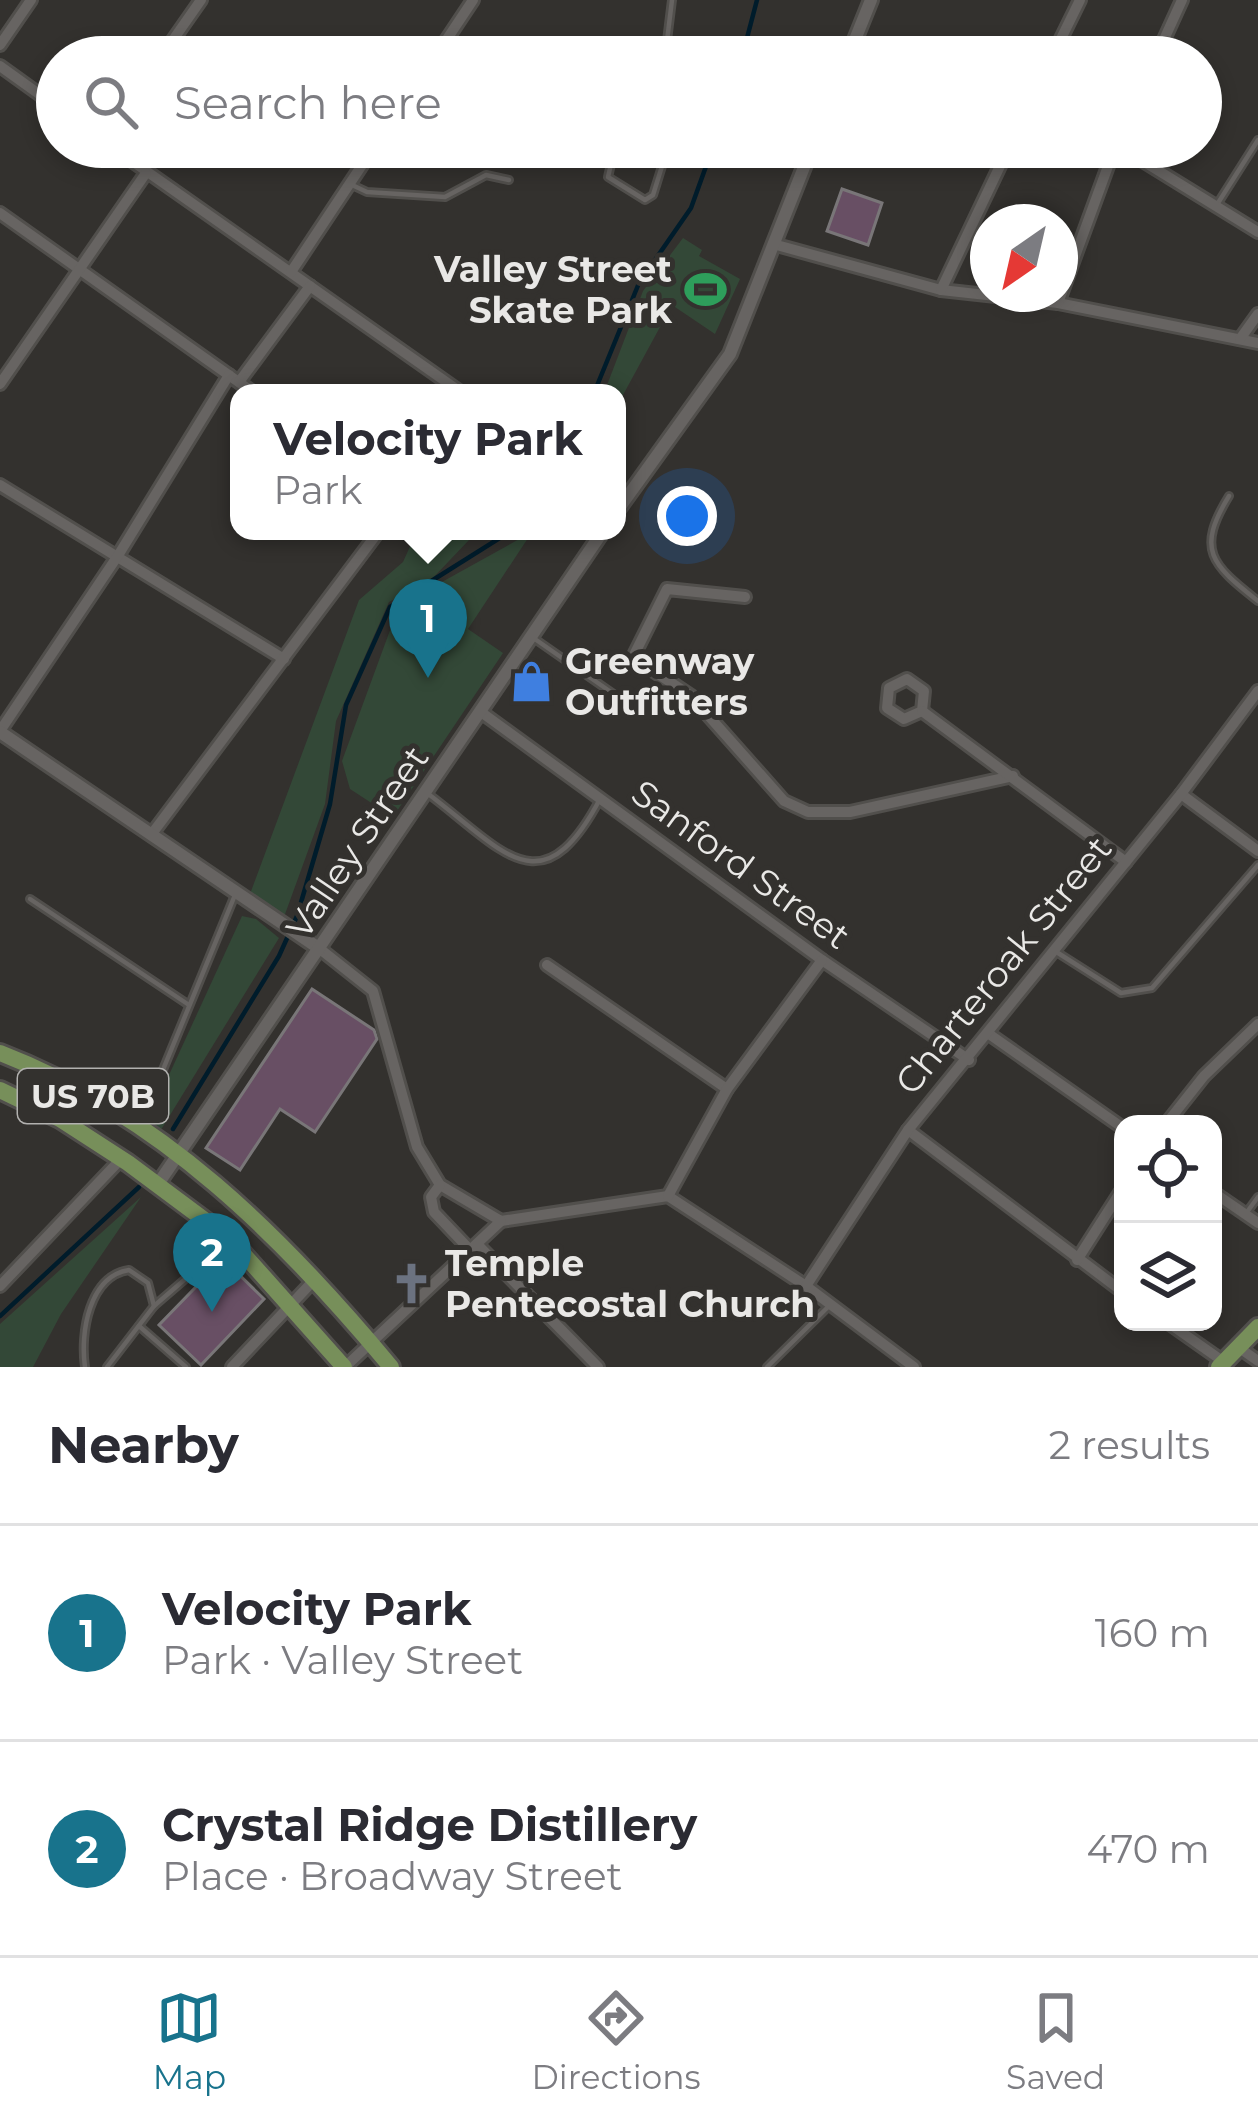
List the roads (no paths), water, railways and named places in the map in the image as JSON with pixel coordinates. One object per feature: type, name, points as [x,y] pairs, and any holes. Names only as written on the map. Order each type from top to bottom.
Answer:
[{"type":"main road","name":"US 70B","points":[[0,1053],[88,1093],[246,1207],[316,1278],[391,1367]]},
{"type":"main road","name":"US 70B","points":[[0,1090],[60,1119],[230,1239],[344,1367]]},
{"type":"main road","points":[[1221,1364],[1258,1327]]},
{"type":"street","points":[[0,45],[31,0]]},
{"type":"street","points":[[176,36],[201,0]]},
{"type":"street","points":[[448,36],[472,0]]},
{"type":"street","points":[[856,36],[871,0]]},
{"type":"street","points":[[1062,36],[1080,0]]},
{"type":"street","points":[[1166,36],[1182,0]]},
{"type":"street","points":[[0,66],[36,92]]},
{"type":"street","points":[[141,168],[449,384]]},
{"type":"street","points":[[291,272],[360,168]]},
{"type":"street","points":[[626,498],[730,354],[804,168]]},
{"type":"street","points":[[940,290],[999,168]]},
{"type":"street","points":[[1078,251],[1110,168]]},
{"type":"street","points":[[1151,168],[1258,232]]},
{"type":"street","points":[[0,384],[146,172]]},
{"type":"street","points":[[0,213],[241,384]]},
{"type":"street","points":[[773,244],[940,290],[970,293]]},
{"type":"street","points":[[231,384],[310,286]]},
{"type":"street","points":[[1078,307],[1258,343]]},
{"type":"street","points":[[1240,340],[1258,314]]},
{"type":"street","points":[[230,385],[0,732],[320,950],[373,992],[417,1147],[440,1185],[501,1221]]},
{"type":"street","points":[[0,485],[284,659]]},
{"type":"street","points":[[151,835],[373,540]]},
{"type":"street","name":"Valley Street","points":[[158,1184],[597,540]]},
{"type":"street","points":[[746,597],[667,589],[633,656],[692,696],[784,801],[808,812],[850,812],[1013,776]]},
{"type":"street","name":"Charteroak Street","points":[[806,1286],[908,1130],[969,1060],[1258,691]]},
{"type":"street","points":[[922,711],[1126,862]]},
{"type":"street","name":"Sanford Street","points":[[482,712],[822,960],[969,1060]]},
{"type":"street","points":[[1181,794],[1258,850]]},
{"type":"street","points":[[668,1196],[727,1089],[822,960]]},
{"type":"street","points":[[547,965],[727,1089]]},
{"type":"street","points":[[1173,1115],[1204,1076],[1258,1024]]},
{"type":"street","points":[[988,1034],[1114,1122]]},
{"type":"street","points":[[908,1130],[1114,1286]]},
{"type":"street","points":[[0,1286],[121,1159]]},
{"type":"street","points":[[440,1185],[430,1197],[434,1212],[598,1367]]},
{"type":"street","points":[[344,1367],[501,1221],[668,1196],[806,1286],[914,1367]]},
{"type":"street","points":[[1077,1260],[1114,1202]]},
{"type":"street","points":[[1222,1202],[1258,1223]]},
{"type":"street","points":[[232,1367],[316,1278]]},
{"type":"street","points":[[1179,1331],[1221,1364]]},
{"type":"street","points":[[1238,1347],[1258,1361]]},
{"type":"lane","points":[[667,36],[671,0]]},
{"type":"lane","points":[[1215,208],[1258,140]]},
{"type":"lane","points":[[610,168],[608,177],[645,200],[653,195],[661,168]]},
{"type":"lane","points":[[350,184],[367,192],[445,197],[486,175],[509,180]]},
{"type":"lane","points":[[1229,496],[1209,529],[1211,547],[1222,572],[1258,601]]},
{"type":"lane","points":[[532,637],[618,697]]},
{"type":"lane","points":[[427,794],[496,845],[535,864],[550,862],[571,845],[600,799]]},
{"type":"lane","points":[[1053,950],[1121,993],[1139,994],[1171,969],[1258,865]]},
{"type":"lane","points":[[139,1129],[236,892]]},
{"type":"lane","points":[[30,899],[189,1005]]},
{"type":"lane","points":[[1245,1214],[1258,1197]]},
{"type":"lane","points":[[107,1367],[154,1306],[230,1239]]},
{"type":"lane","points":[[85,1367],[82,1349],[96,1291],[112,1276],[129,1270],[139,1275],[148,1283],[154,1306]]},
{"type":"lane","points":[[767,1367],[831,1304]]},
{"type":"lane","points":[[139,1326],[186,1367]]},
{"type":"waterway","points":[[748,36],[757,0]]},
{"type":"waterway","points":[[598,384],[639,283],[691,208],[705,168]]},
{"type":"waterway","points":[[173,1129],[279,956],[297,916],[330,804],[346,705],[390,607],[497,540]]},
{"type":"waterway","points":[[0,1316],[139,1187]]},
{"type":"place","name":"Valley Street Skate Park","points":[[706,290]]},
{"type":"place","name":"Velocity Park","points":[[428,678]]},
{"type":"place","name":"Greenway Outfitters","points":[[531,682]]},
{"type":"place","name":"Temple Pentecostal Church","points":[[411,1284]]},
{"type":"place","name":"Crystal Ridge Distillery","points":[[212,1312]]}]
